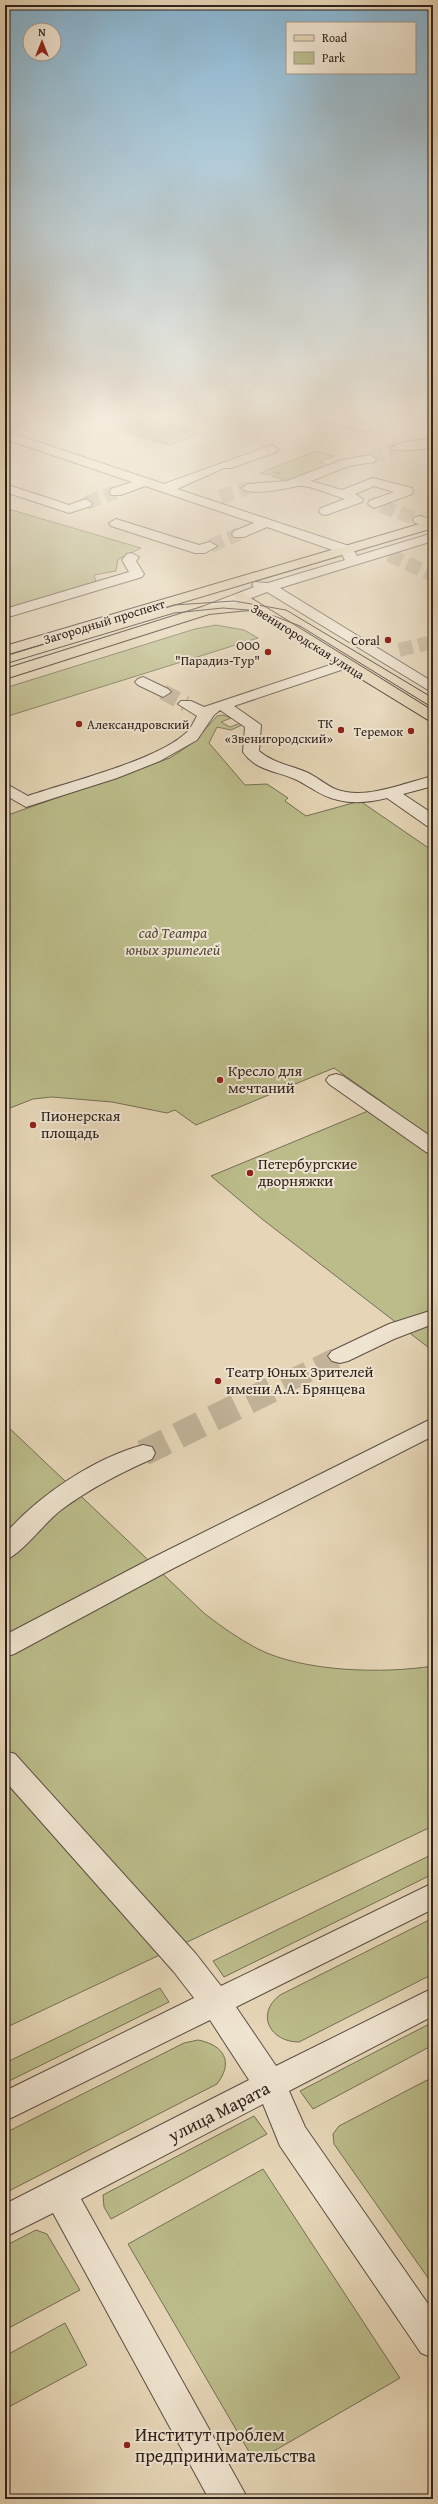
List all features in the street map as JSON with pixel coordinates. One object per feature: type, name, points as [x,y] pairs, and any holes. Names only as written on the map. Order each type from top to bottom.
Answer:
[{"type":"main road","name":"Загородный проспект","points":[[350,556],[366,544],[399,533]]},
{"type":"main road","name":"Загородный проспект","points":[[5,651],[171,600],[241,589],[332,555]]},
{"type":"main road","name":"Звенигородская улица","points":[[241,589],[252,606],[432,717]]},
{"type":"main road","name":"Загородный проспект","points":[[5,674],[207,610],[252,606]]},
{"type":"street","points":[[147,533],[200,550],[210,546]]},
{"type":"street","points":[[268,533],[332,555],[350,556]]},
{"type":"street","points":[[291,533],[350,556]]},
{"type":"street","name":"Загородный проспект","points":[[207,610],[241,589],[268,587],[350,556],[386,553],[433,537]]},
{"type":"street","points":[[366,544],[386,553]]},
{"type":"street","points":[[5,614],[137,574],[129,560],[132,557]]},
{"type":"street","name":"Звенигородская улица","points":[[268,587],[433,688]]},
{"type":"street","points":[[379,655],[400,650]]},
{"type":"street","points":[[5,788],[26,802],[163,755],[193,735],[205,714],[222,704],[345,664]]},
{"type":"street","points":[[143,682],[163,692]]},
{"type":"street","points":[[186,704],[205,714]]},
{"type":"street","points":[[222,704],[245,718],[253,725],[250,742],[251,752],[265,765],[308,778],[328,792],[339,796],[369,796],[390,793],[433,781]]},
{"type":"street","points":[[390,793],[433,822]]},
{"type":"street","points":[[336,1080],[433,1148]]},
{"type":"street","points":[[340,1356],[379,1336],[433,1317]]},
{"type":"street","points":[[5,1647],[163,1563],[433,1426]]},
{"type":"street","points":[[5,1551],[22,1529],[71,1488],[98,1473],[143,1452]]},
{"type":"street","points":[[5,1762],[185,1963],[216,2003],[271,2085],[292,2136],[433,2341]]},
{"type":"street","points":[[5,2107],[433,1895]]},
{"type":"street","name":"улица Марата","points":[[5,2221],[433,2001]]},
{"type":"street","points":[[60,2194],[229,2499]]},
{"type":"green space","points":[[5,533],[90,533],[141,548],[118,559],[116,571],[94,575],[96,582],[14,608],[5,604]]},
{"type":"green space","points":[[216,625],[244,630],[258,638],[5,717],[5,688],[195,629]]},
{"type":"green space","name":"сад Театра юных зрителей","points":[[223,715],[231,718],[221,722],[230,727],[241,723],[242,725],[231,730],[217,727],[209,743],[245,785],[267,784],[288,798],[285,801],[306,816],[360,801],[433,851],[433,1351],[262,1219],[211,1176],[385,1104],[334,1068],[196,1125],[175,1110],[167,1113],[112,1102],[52,1097],[33,1099],[5,1110],[5,816],[170,758],[194,742],[217,716]]},
{"type":"green space","points":[[5,1424],[205,1614],[231,1633],[258,1649],[277,1657],[320,1667],[391,1670],[433,1666],[433,1826],[5,2028]]},
{"type":"green space","points":[[433,1854],[433,1874],[224,1977],[213,1961]]},
{"type":"green space","points":[[433,1918],[433,1974],[299,2042],[289,2041],[280,2037],[269,2026],[267,2018],[268,2010],[272,2002],[280,1995]]},
{"type":"green space","points":[[160,1988],[169,2002],[5,2083],[5,2063]]},
{"type":"green space","points":[[433,2022],[433,2045],[313,2109],[300,2091]]},
{"type":"green space","points":[[198,2040],[207,2042],[214,2046],[220,2050],[224,2056],[225,2069],[217,2084],[5,2193],[5,2133],[184,2043]]},
{"type":"green space","points":[[433,2077],[433,2285],[334,2144],[333,2134],[339,2126]]},
{"type":"green space","points":[[254,2116],[267,2134],[111,2219],[104,2207],[103,2195]]},
{"type":"green space","points":[[263,2169],[400,2378],[255,2462],[128,2244]]},
{"type":"green space","points":[[36,2230],[47,2234],[80,2290],[5,2330],[5,2246]]},
{"type":"green space","points":[[65,2323],[87,2365],[5,2409],[5,2356]]},
{"type":"tunnel","points":[[210,546],[239,534]]},
{"type":"tunnel","points":[[389,555],[433,575]]},
{"type":"tunnel","points":[[399,650],[433,642]]},
{"type":"tunnel","points":[[163,692],[186,704]]},
{"type":"tunnel","points":[[289,1381],[340,1356]]},
{"type":"tunnel","points":[[143,1453],[291,1380]]},
{"type":"tram line","points":[[5,656],[174,605],[234,601],[286,610],[433,698]]},
{"type":"tram line","points":[[5,664],[174,613],[223,608],[248,610],[274,616],[300,626],[433,708]]},
{"type":"place","name":"Coral","points":[[388,640]]},
{"type":"place","name":"ООО \"Парадиз-Тур\"","points":[[268,652]]},
{"type":"place","name":"Александровский","points":[[79,724]]},
{"type":"place","name":"ТК «Звенигородский»","points":[[341,730]]},
{"type":"place","name":"Теремок","points":[[411,731]]},
{"type":"place","name":"Кресло для мечтаний","points":[[220,1080]]},
{"type":"place","name":"Пионерская площадь","points":[[33,1125]]},
{"type":"place","name":"Петербургские дворняжки","points":[[250,1173]]},
{"type":"place","name":"Театр Юных Зрителей имени А.А. Брянцева","points":[[218,1381]]},
{"type":"place","name":"Институт проблем предпринимательства","points":[[127,2445]]}]
